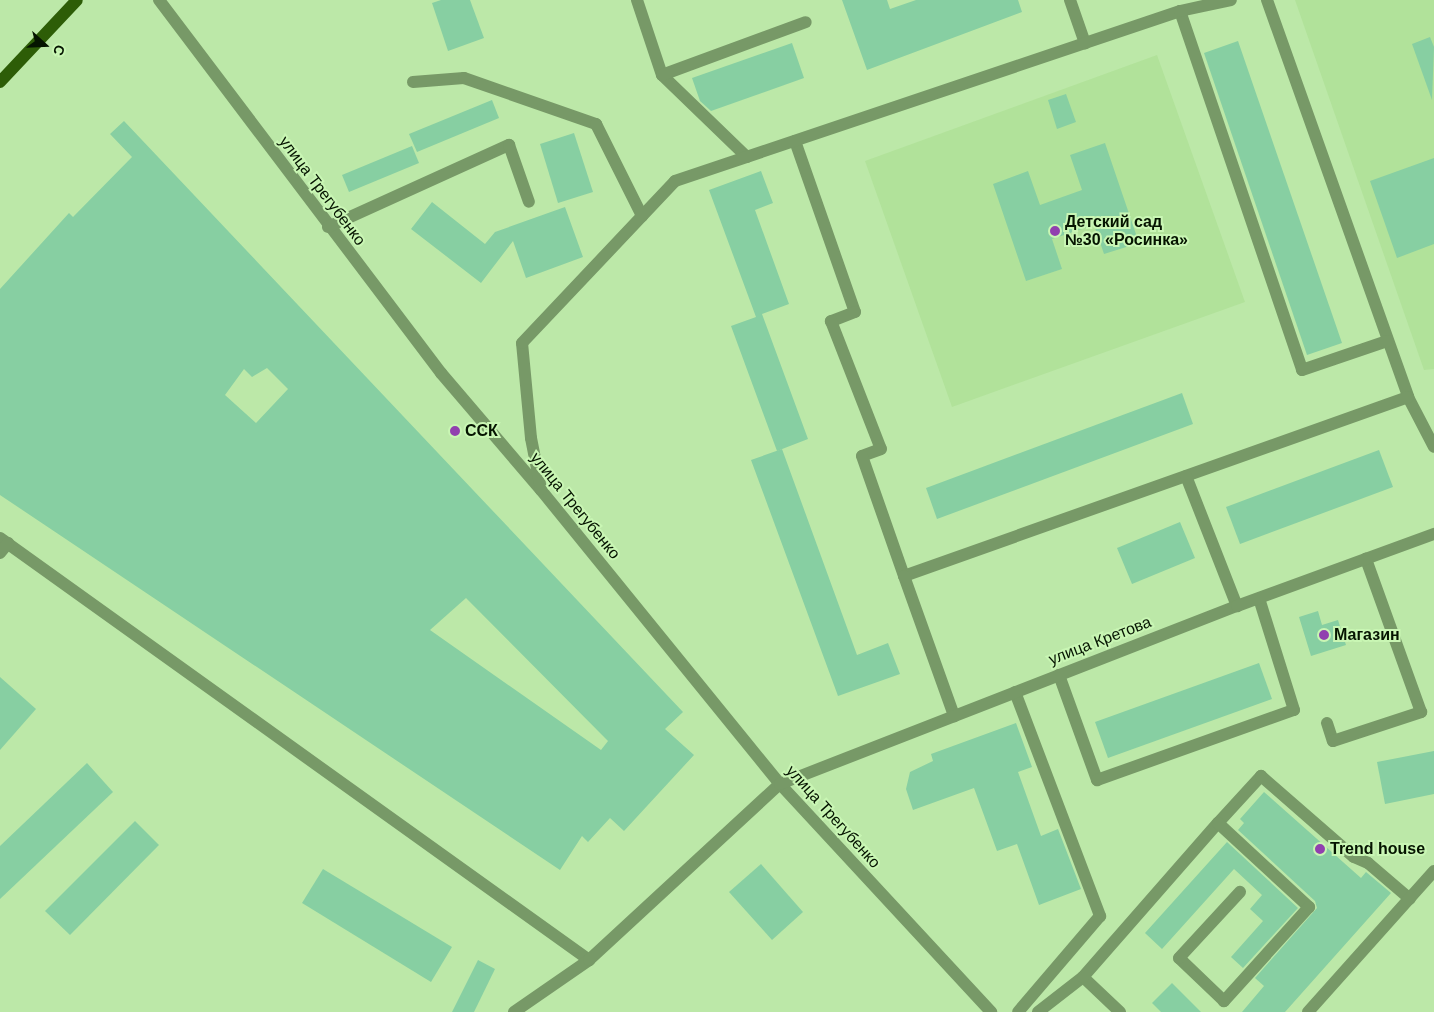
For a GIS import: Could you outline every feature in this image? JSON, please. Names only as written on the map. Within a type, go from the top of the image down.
[{"type":"main road","points":[[0,82],[77,0]]},
{"type":"street","name":"улица Трегубенко","points":[[159,0],[328,227],[441,373],[541,490],[780,784],[991,1012]]},
{"type":"street","points":[[637,0],[662,75],[746,157]]},
{"type":"street","points":[[1070,0],[1085,43]]},
{"type":"street","points":[[541,490],[530,438],[522,343],[675,181],[1180,11],[1231,0]]},
{"type":"street","points":[[1266,0],[1408,397],[1434,447]]},
{"type":"street","points":[[1180,11],[1302,370],[1387,341]]},
{"type":"street","points":[[662,75],[806,22]]},
{"type":"street","points":[[413,82],[464,78],[596,124],[642,216]]},
{"type":"street","points":[[795,141],[855,312],[831,321],[881,449],[862,456],[954,716]]},
{"type":"street","points":[[328,227],[509,145],[529,202]]},
{"type":"street","points":[[904,576],[1408,397]]},
{"type":"street","points":[[1186,476],[1237,606]]},
{"type":"street","name":"улица Кретова","points":[[780,784],[1237,606],[1434,534]]},
{"type":"street","points":[[3,545],[589,960]]},
{"type":"street","points":[[1327,724],[1333,741],[1421,712],[1366,559]]},
{"type":"street","points":[[1059,675],[1096,780],[1294,710],[1259,598]]},
{"type":"street","points":[[1015,692],[1100,916],[1018,1012]]},
{"type":"street","points":[[1038,1012],[1083,977],[1260,776],[1354,857],[1368,863],[1410,899]]},
{"type":"street","points":[[514,1012],[589,960],[780,784]]},
{"type":"street","points":[[1218,823],[1310,907],[1224,1001],[1179,958],[1240,892]]},
{"type":"street","points":[[1308,1012],[1434,871]]},
{"type":"street","points":[[1083,977],[1120,1012]]},
{"type":"shaded area","points":[[1295,0],[1434,0],[1434,369],[1424,370]]},
{"type":"shaded area","name":"Детский сад №30 «Росинка»","points":[[1157,55],[1245,302],[952,407],[865,161]]},
{"type":"building","points":[[441,0],[470,0],[484,38],[448,51],[432,3]]},
{"type":"building","points":[[842,0],[887,0],[890,9],[916,0],[1018,0],[1022,12],[867,70]]},
{"type":"building","points":[[1430,37],[1434,47],[1432,100],[1412,44]]},
{"type":"building","points":[[1238,41],[1342,343],[1307,355],[1204,53]]},
{"type":"building","points":[[792,43],[804,78],[711,111],[700,101],[692,78]]},
{"type":"building","points":[[1066,94],[1076,122],[1057,129],[1048,100]]},
{"type":"building","points":[[492,100],[499,118],[417,152],[409,134]]},
{"type":"building","points":[[124,121],[683,712],[665,729],[694,755],[624,831],[610,818],[588,842],[582,836],[560,870],[0,495],[0,289],[69,213],[73,217],[132,157],[110,134]],"holes":[[[267,368],[288,389],[256,423],[225,395],[244,369],[252,377]],[[466,598],[608,741],[601,750],[430,630]]]},
{"type":"building","points":[[574,133],[593,192],[558,203],[540,144]]},
{"type":"building","points":[[1105,143],[1139,243],[1104,254],[1094,225],[1052,239],[1062,269],[1026,281],[993,184],[1028,171],[1040,205],[1082,190],[1070,155]]},
{"type":"building","points":[[412,146],[419,163],[349,192],[342,175]]},
{"type":"building","points":[[1434,158],[1434,244],[1397,258],[1370,181]]},
{"type":"building","points":[[761,171],[773,203],[755,210],[789,304],[762,314],[808,439],[777,451],[731,326],[756,317],[709,190]]},
{"type":"building","points":[[432,202],[485,244],[495,232],[565,207],[583,257],[526,278],[513,241],[481,283],[411,229]]},
{"type":"building","points":[[1182,393],[1193,424],[937,519],[926,488]]},
{"type":"building","points":[[782,449],[857,655],[888,643],[900,674],[838,696],[751,460]]},
{"type":"building","points":[[1379,450],[1393,487],[1240,544],[1226,507]]},
{"type":"building","points":[[1180,522],[1195,558],[1132,584],[1117,548]]},
{"type":"building","name":"Магазин","points":[[1318,611],[1322,625],[1338,620],[1346,645],[1311,656],[1299,617]]},
{"type":"building","points":[[1259,663],[1272,699],[1108,758],[1095,722]]},
{"type":"building","points":[[0,677],[36,709],[0,750]]},
{"type":"building","points":[[1016,723],[1032,767],[1018,772],[1041,836],[1058,829],[1081,889],[1039,905],[1017,844],[997,851],[974,788],[913,810],[906,789],[910,772],[933,761],[931,754]]},
{"type":"building","points":[[1434,751],[1434,794],[1385,804],[1377,762]]},
{"type":"building","points":[[87,763],[113,792],[0,899],[0,846]]},
{"type":"building","points":[[1264,792],[1361,878],[1366,872],[1391,893],[1285,1012],[1242,1012],[1264,986],[1255,978],[1317,908],[1315,901],[1238,830],[1244,823],[1240,819]]},
{"type":"building","points":[[135,821],[159,845],[70,935],[45,911]]},
{"type":"building","points":[[1227,842],[1298,908],[1243,968],[1231,957],[1263,921],[1250,909],[1262,895],[1234,869],[1162,949],[1145,933]]},
{"type":"building","points":[[761,864],[803,912],[772,940],[729,892]]},
{"type":"building","points":[[323,869],[452,947],[431,982],[302,903]]},
{"type":"building","points":[[478,960],[495,969],[474,1012],[452,1012]]},
{"type":"building","points":[[1172,983],[1201,1012],[1161,1012],[1152,1003]]},
{"type":"place","name":"Детский сад №30 «Росинка»","points":[[1055,231]]},
{"type":"place","name":"ССК","points":[[455,431]]},
{"type":"place","name":"Магазин","points":[[1324,635]]},
{"type":"place","name":"Trend house","points":[[1320,849]]}]
